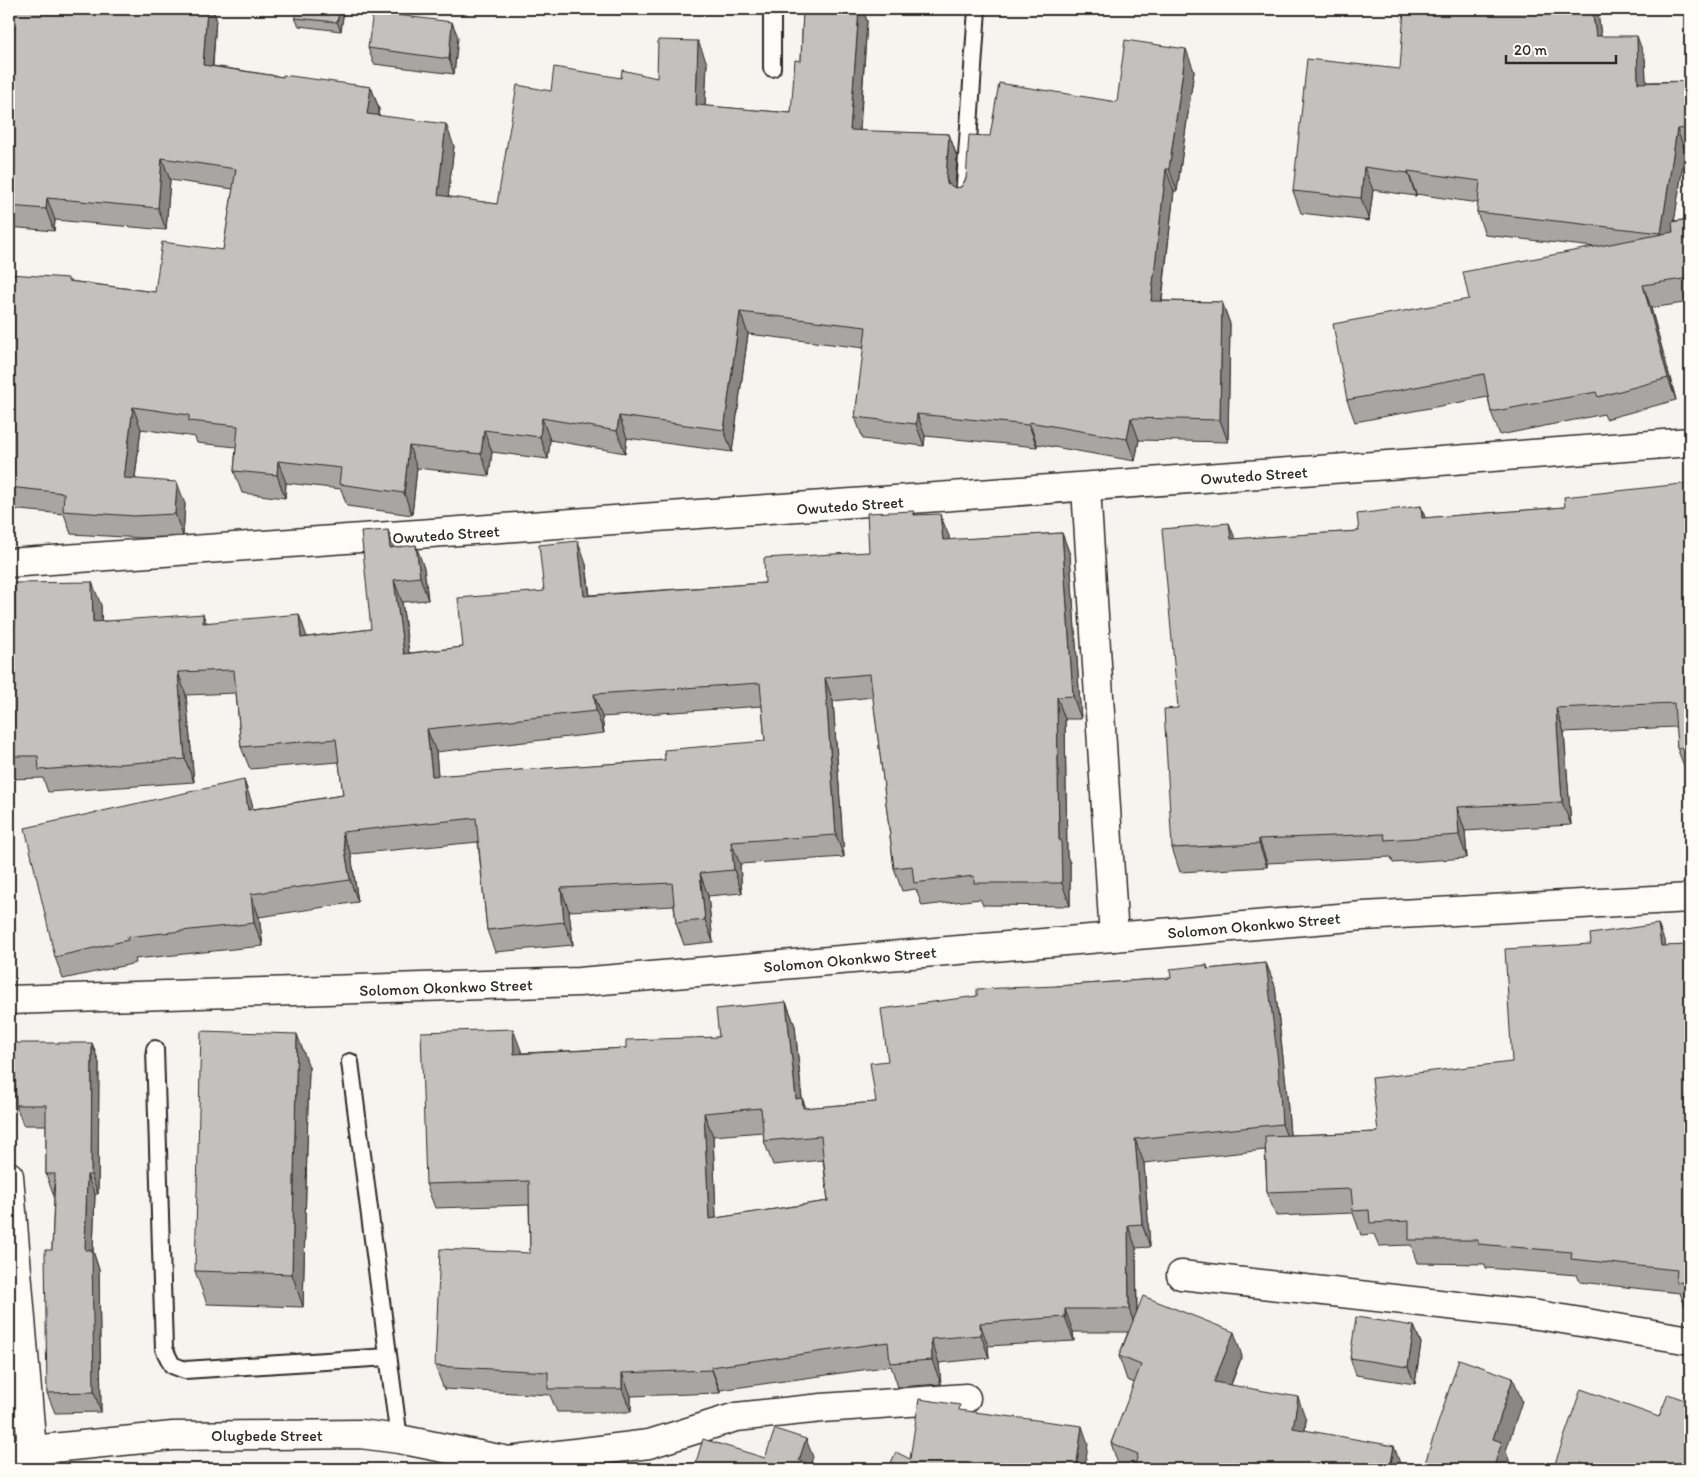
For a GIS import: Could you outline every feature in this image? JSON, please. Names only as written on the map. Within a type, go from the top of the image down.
[{"type":"street","name":"Owutedo Street","points":[[9,563],[458,534],[1690,442]]},
{"type":"street","points":[[1086,488],[1114,936]]},
{"type":"street","name":"Solomon Okonkwo Street","points":[[9,1000],[579,982],[1363,916],[1690,898]]},
{"type":"street","points":[[9,1176],[15,1313],[27,1458]]},
{"type":"street","points":[[1181,1275],[1538,1315],[1690,1340]]},
{"type":"street","name":"Olugbede Street","points":[[27,1458],[172,1436],[360,1434],[399,1439],[516,1465],[648,1444],[736,1417],[822,1408],[966,1398]]},
{"type":"lane","points":[[772,9],[772,68]]},
{"type":"lane","points":[[964,200],[977,9]]},
{"type":"lane","points":[[155,1049],[164,1349],[172,1364],[185,1370],[388,1357]]},
{"type":"lane","points":[[350,1062],[399,1439]]},
{"type":"building","points":[[11,9],[207,9],[203,65],[283,77],[283,75],[371,87],[367,114],[446,124],[438,195],[497,204],[517,85],[551,91],[554,67],[621,78],[622,70],[657,78],[658,40],[698,41],[696,105],[791,113],[795,60],[801,61],[803,9],[859,9],[850,130],[949,134],[946,178],[947,183],[955,188],[961,187],[966,179],[969,135],[990,136],[999,83],[1117,102],[1125,40],[1186,49],[1169,169],[1166,169],[1151,301],[1222,302],[1220,420],[1131,418],[1127,439],[1029,422],[1029,425],[917,414],[916,424],[855,417],[866,327],[740,312],[724,430],[619,416],[617,431],[542,418],[540,437],[484,430],[481,454],[409,446],[404,493],[339,484],[341,468],[278,461],[277,475],[234,471],[238,426],[189,421],[189,415],[133,407],[124,478],[177,482],[175,514],[134,516],[63,511],[64,493],[9,487],[9,274],[68,278],[68,281],[155,292],[162,242],[223,250],[236,169],[162,158],[158,208],[47,198],[46,209],[9,206],[9,99],[15,25],[9,25]]},
{"type":"building","points":[[297,9],[340,9],[337,22],[295,18]]},
{"type":"building","points":[[1404,9],[1592,9],[1596,36],[1637,36],[1638,83],[1690,81],[1690,128],[1677,129],[1661,233],[1477,212],[1480,181],[1408,171],[1408,173],[1364,167],[1361,198],[1293,191],[1307,59],[1400,69]]},
{"type":"building","points":[[373,12],[452,22],[449,59],[368,48]]},
{"type":"building","points":[[1690,219],[1690,278],[1643,285],[1668,378],[1598,397],[1596,392],[1491,412],[1484,374],[1347,400],[1333,324],[1469,299],[1463,272],[1673,232],[1672,222]]},
{"type":"building","points":[[1690,483],[1690,774],[1688,747],[1677,748],[1674,703],[1556,708],[1562,802],[1457,807],[1459,835],[1385,840],[1384,834],[1259,839],[1259,844],[1172,848],[1164,709],[1178,708],[1162,529],[1229,523],[1231,539],[1359,531],[1357,514],[1421,506],[1422,518],[1565,507],[1564,497]]},
{"type":"building","points":[[914,511],[914,515],[940,514],[943,540],[1062,533],[1073,696],[1057,697],[1059,840],[1061,840],[1062,883],[974,883],[974,876],[914,883],[912,866],[894,868],[870,674],[825,678],[836,835],[731,842],[734,870],[700,873],[705,920],[676,923],[672,883],[561,888],[564,922],[487,930],[476,818],[342,832],[350,880],[251,894],[254,923],[127,937],[128,940],[55,957],[25,828],[244,780],[248,810],[343,795],[336,739],[241,747],[234,670],[178,672],[185,759],[39,770],[38,756],[9,756],[9,627],[15,626],[15,583],[92,582],[93,622],[203,614],[203,623],[299,614],[301,638],[371,629],[361,532],[388,530],[390,548],[416,545],[420,577],[394,580],[404,654],[463,647],[458,598],[544,591],[539,545],[578,541],[584,596],[765,583],[764,558],[869,552],[867,513]],"holes":[[[760,683],[765,741],[664,750],[665,760],[432,776],[427,729],[596,711],[594,694]]]},
{"type":"building","points":[[1658,924],[1661,946],[1690,945],[1690,1283],[1676,1282],[1677,1270],[1571,1259],[1572,1252],[1478,1244],[1478,1240],[1409,1240],[1409,1221],[1370,1223],[1369,1210],[1353,1211],[1351,1189],[1267,1192],[1265,1136],[1378,1132],[1372,1078],[1512,1062],[1505,949],[1591,944],[1590,934]]},
{"type":"building","points":[[1266,963],[1278,1062],[1282,1124],[1135,1139],[1142,1224],[1128,1225],[1129,1309],[1065,1309],[1065,1317],[980,1323],[981,1335],[931,1339],[932,1360],[890,1363],[888,1342],[711,1367],[712,1370],[622,1373],[622,1389],[548,1389],[548,1372],[435,1366],[440,1249],[530,1253],[529,1181],[426,1184],[421,1032],[513,1029],[514,1054],[626,1048],[626,1040],[719,1037],[716,1009],[786,1002],[796,1099],[802,1098],[803,1108],[876,1102],[870,1063],[888,1061],[881,1009],[977,996],[977,989],[1057,986],[1171,978],[1170,969],[1207,965],[1207,969]],"holes":[[[761,1108],[764,1141],[821,1136],[828,1201],[709,1219],[704,1113]]]},
{"type":"building","points":[[201,1031],[297,1034],[292,1274],[195,1271]]},
{"type":"building","points":[[14,1043],[92,1043],[91,1175],[87,1175],[85,1250],[92,1250],[94,1392],[47,1393],[45,1250],[52,1250],[55,1174],[46,1174],[46,1105],[16,1105]]},
{"type":"building","points":[[1143,1296],[1234,1332],[1214,1382],[1298,1397],[1293,1428],[1394,1446],[1390,1469],[1134,1469],[1138,1454],[1111,1443],[1141,1365],[1119,1356]]},
{"type":"building","points":[[1356,1317],[1414,1326],[1408,1367],[1350,1358]]},
{"type":"building","points":[[1459,1359],[1513,1378],[1493,1439],[1502,1442],[1493,1469],[1423,1469]]},
{"type":"building","points":[[1581,1389],[1659,1417],[1668,1394],[1690,1402],[1690,1469],[1553,1469]]},
{"type":"building","points":[[919,1399],[960,1405],[959,1410],[1082,1426],[1076,1469],[888,1469],[896,1452],[910,1459]]},
{"type":"building","points":[[775,1429],[806,1439],[799,1460],[820,1469],[694,1469],[703,1439],[765,1458]]},
{"type":"building","points":[[86,1467],[127,1469],[86,1469]]}]
